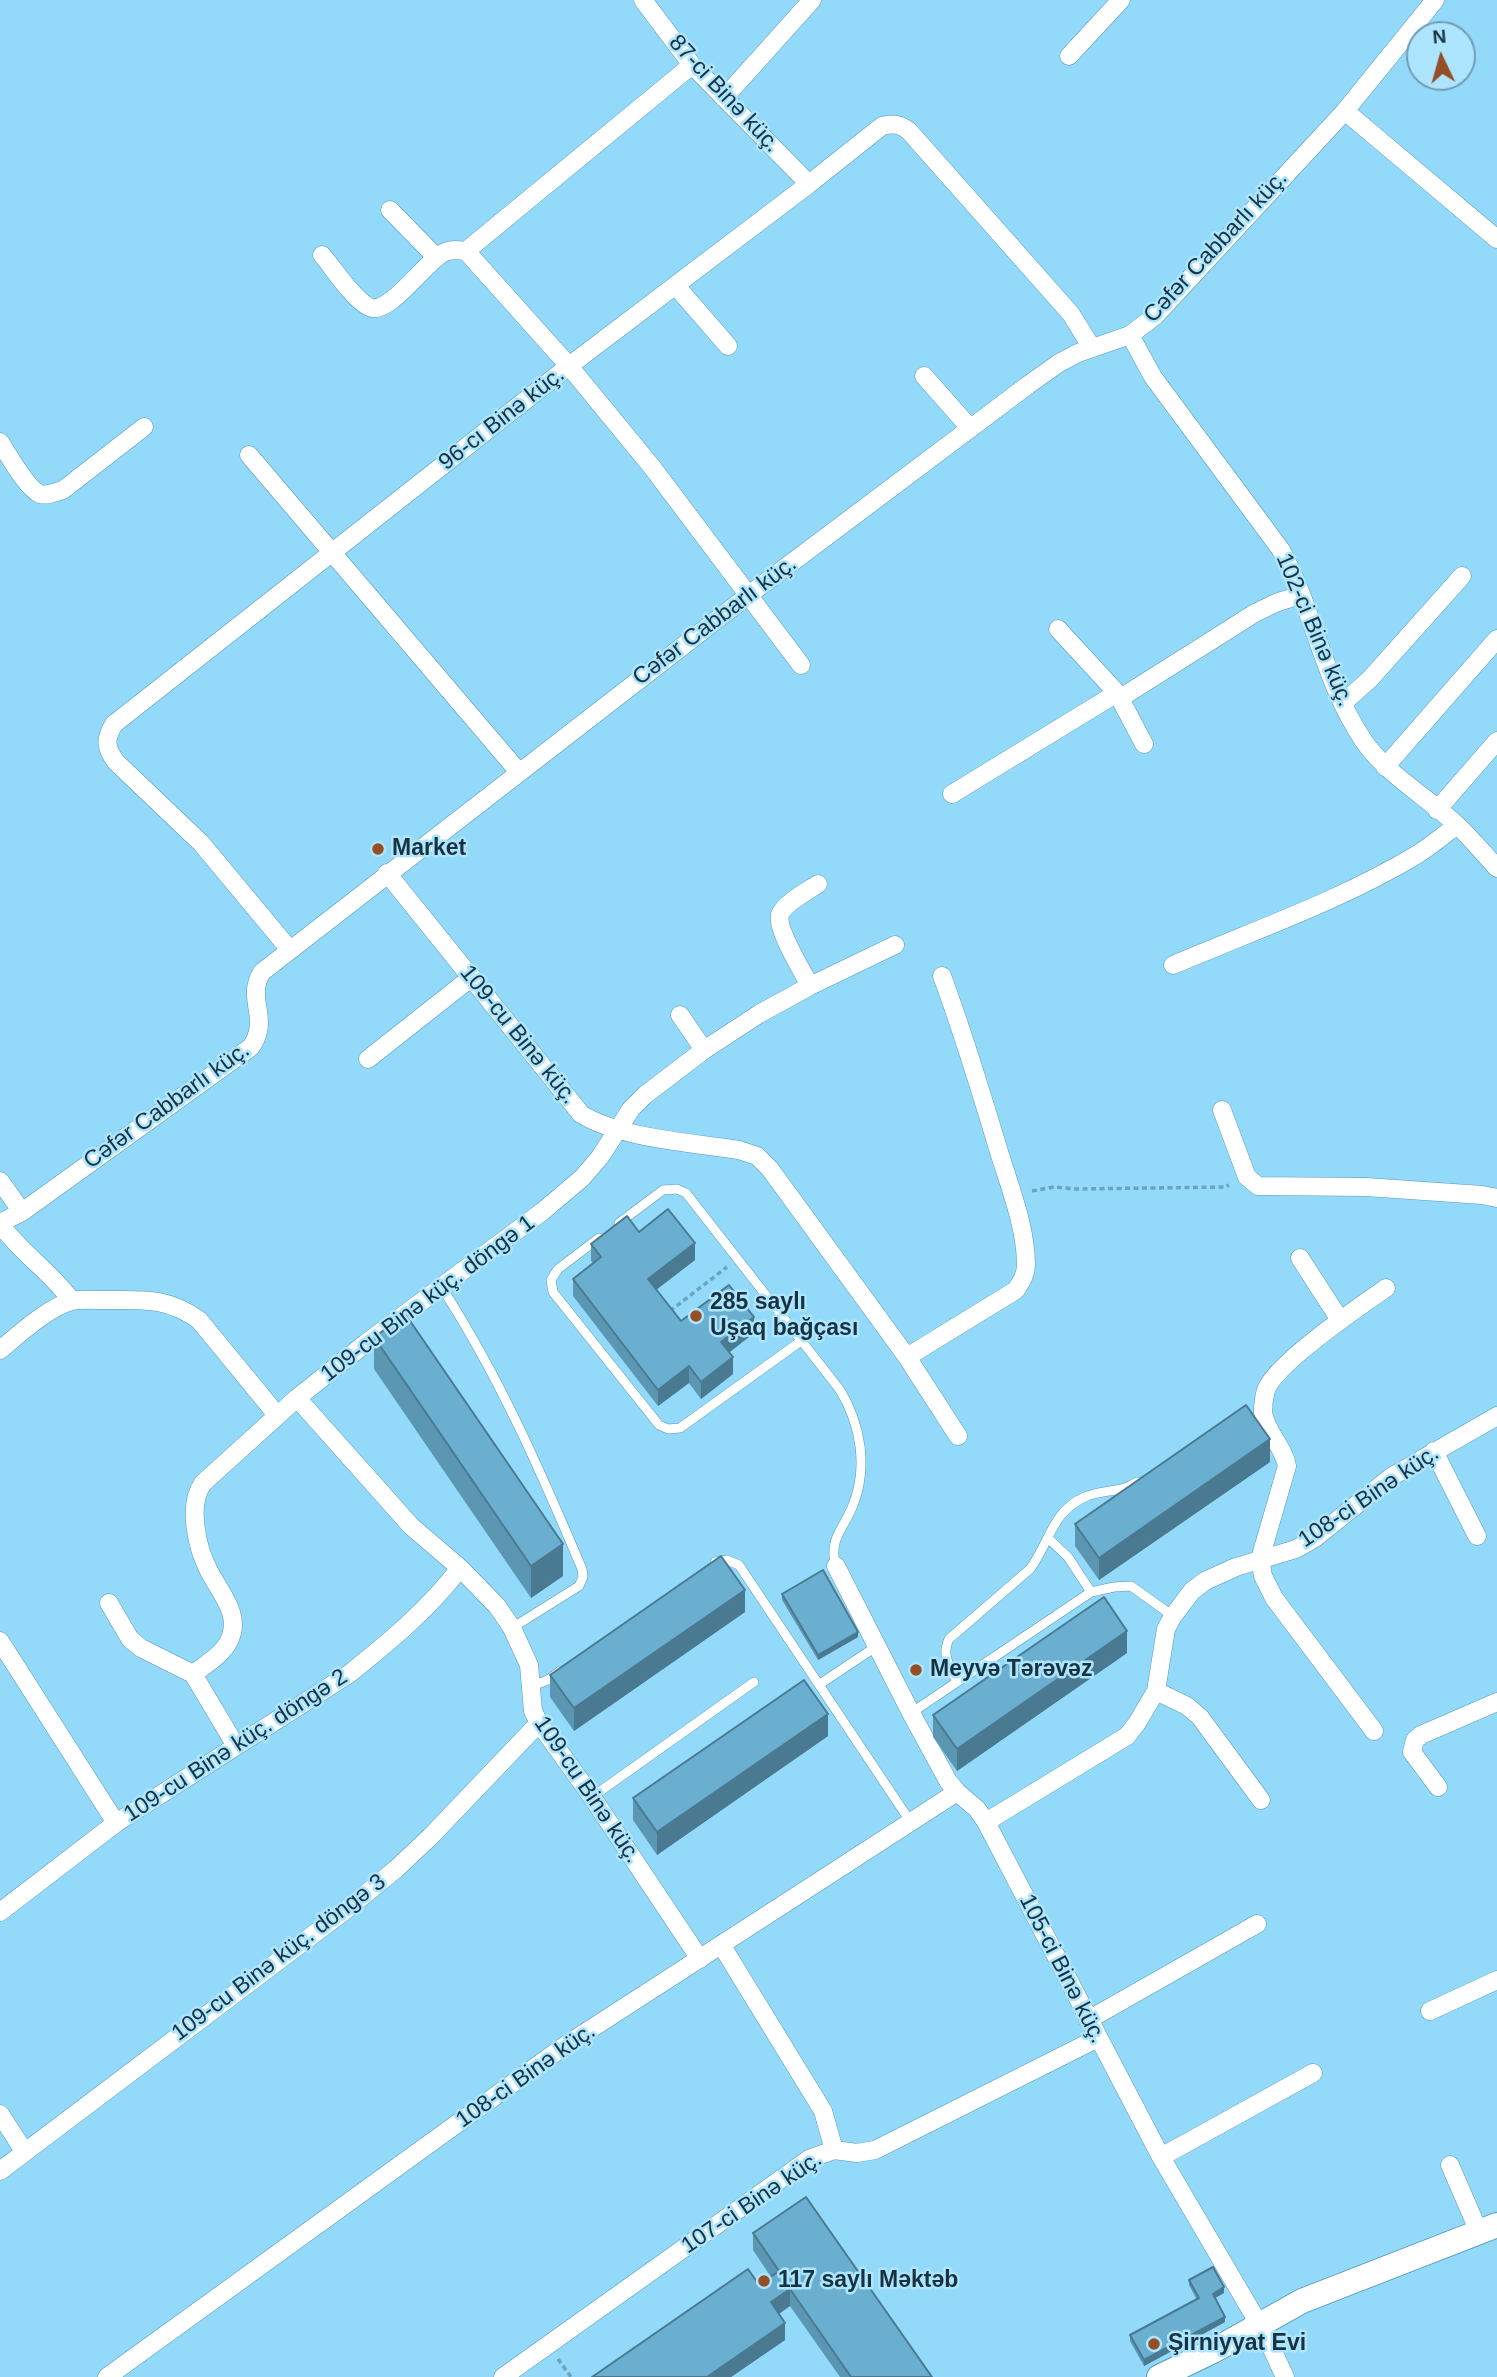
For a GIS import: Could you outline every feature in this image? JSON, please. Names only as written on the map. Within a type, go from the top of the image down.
[{"type":"street","name":"87-ci Binə küç.","points":[[643,0],[692,65],[809,184]]},
{"type":"street","points":[[724,98],[812,0]]},
{"type":"street","points":[[1069,57],[1121,0]]},
{"type":"street","name":"Cəfər Cabbarlı küç.","points":[[0,1224],[22,1212],[251,1047],[259,1036],[260,1025],[255,988],[257,980],[262,972],[289,950],[519,771],[970,428],[1059,363],[1130,335],[1156,315],[1345,111],[1434,0]]},
{"type":"street","points":[[466,251],[692,65]]},
{"type":"street","points":[[1345,111],[1497,239]]},
{"type":"street","name":"96-cı Binə küç.","points":[[289,950],[201,843],[116,762],[107,750],[107,736],[114,724],[569,366],[882,126],[901,125],[1071,314],[1092,348]]},
{"type":"street","points":[[390,210],[436,257]]},
{"type":"street","points":[[322,255],[363,303],[372,309],[378,309],[394,299],[436,257],[456,249],[466,251],[569,366],[652,467],[801,665]]},
{"type":"street","points":[[676,286],[727,346]]},
{"type":"street","name":"102-ci Binə küç.","points":[[1130,335],[1153,377],[1281,550],[1293,571],[1332,681],[1361,737],[1385,767],[1457,825],[1497,868]]},
{"type":"street","points":[[924,376],[970,428]]},
{"type":"street","points":[[0,442],[31,487],[40,494],[51,494],[63,491],[144,428]]},
{"type":"street","points":[[249,454],[519,771]]},
{"type":"street","points":[[1343,703],[1370,679],[1462,576]]},
{"type":"street","points":[[1117,694],[1122,697],[1255,613],[1301,595]]},
{"type":"street","points":[[1058,629],[1117,694],[1144,744]]},
{"type":"street","points":[[1385,767],[1497,639]]},
{"type":"street","points":[[952,794],[1117,694]]},
{"type":"street","points":[[1437,810],[1497,741]]},
{"type":"street","points":[[1173,965],[1385,873],[1420,853],[1457,825]]},
{"type":"street","name":"109-cu Binə küç.","points":[[387,873],[581,1114],[597,1124],[617,1130],[739,1150],[757,1157],[771,1170],[907,1357],[958,1436]]},
{"type":"street","points":[[810,986],[780,926],[780,914],[786,906],[818,884]]},
{"type":"street","name":"109-cu Binə küç. döngə 1","points":[[193,1674],[220,1653],[229,1642],[233,1616],[208,1570],[201,1549],[194,1511],[196,1492],[203,1483],[297,1398],[366,1343],[543,1212],[582,1178],[600,1157],[631,1109],[645,1095],[704,1050],[760,1014],[810,986],[895,945]]},
{"type":"street","points":[[907,1357],[1016,1290],[1024,1277],[1026,1266],[1012,1194],[969,1051],[942,976]]},
{"type":"street","points":[[368,1059],[472,977]]},
{"type":"street","points":[[680,1015],[704,1050]]},
{"type":"street","points":[[1222,1110],[1247,1177],[1258,1186],[1366,1187],[1497,1198]]},
{"type":"street","points":[[0,1181],[22,1212]]},
{"type":"street","points":[[0,1224],[10,1238],[53,1277],[72,1301]]},
{"type":"street","points":[[1300,1258],[1340,1320]]},
{"type":"street","points":[[1374,1731],[1274,1598],[1263,1576],[1260,1559],[1287,1466],[1286,1457],[1257,1405],[1277,1374],[1340,1320],[1386,1288]]},
{"type":"street","points":[[0,1350],[45,1315],[72,1301],[163,1302],[183,1309],[198,1320],[277,1415]]},
{"type":"street","name":"109-cu Binə küç.","points":[[297,1398],[411,1526],[460,1568],[497,1606],[512,1628],[529,1665],[533,1711],[539,1724],[592,1797],[700,1959]]},
{"type":"street","name":"108-ci Binə küç.","points":[[986,1822],[1127,1735],[1156,1691],[1166,1629],[1173,1615],[1192,1591],[1205,1581],[1260,1559],[1296,1549],[1315,1538],[1391,1477],[1497,1416]]},
{"type":"street","points":[[1434,1451],[1477,1536]]},
{"type":"street","name":"105-ci Binə küç.","points":[[836,1566],[948,1781],[986,1822],[1161,2157],[1259,2323],[1285,2377]]},
{"type":"street","name":"109-cu Binə küç. döngə 2","points":[[0,1912],[116,1823],[349,1674],[439,1596],[460,1568]]},
{"type":"street","points":[[109,1603],[130,1639],[141,1648],[193,1674],[236,1746]]},
{"type":"street","points":[[0,1641],[116,1823]]},
{"type":"street","points":[[1156,1691],[1187,1706],[1200,1717],[1261,1800]]},
{"type":"street","points":[[1438,1787],[1412,1752],[1415,1740],[1497,1702]]},
{"type":"street","name":"109-cu Binə küç. döngə 3","points":[[0,2171],[336,1918],[396,1869],[539,1724]]},
{"type":"street","name":"108-ci Binə küç.","points":[[107,2377],[563,2048],[957,1793]]},
{"type":"street","points":[[1088,2020],[1257,1924]]},
{"type":"street","points":[[722,1946],[823,2111],[834,2150]]},
{"type":"street","points":[[1430,2011],[1497,1980]]},
{"type":"street","name":"107-ci Binə küç.","points":[[503,2377],[809,2159],[834,2150],[857,2153],[875,2150],[1098,2038]]},
{"type":"street","points":[[1161,2157],[1313,2073]]},
{"type":"street","points":[[0,2114],[24,2151]]},
{"type":"street","points":[[1159,2377],[1213,2351],[1302,2301],[1488,2228],[1450,2165]]},
{"type":"lane","points":[[801,1341],[680,1428],[668,1429],[659,1425],[553,1292],[551,1280],[558,1269],[663,1190],[677,1189],[686,1194],[840,1390],[852,1410],[858,1426],[860,1477],[853,1506],[834,1542],[832,1552],[836,1566]]},
{"type":"lane","points":[[442,1288],[486,1360],[545,1480],[582,1569],[583,1577],[579,1586],[512,1628]]},
{"type":"lane","points":[[957,1682],[946,1659],[944,1648],[949,1639],[1030,1569],[1063,1510],[1087,1496],[1114,1492],[1130,1487],[1140,1480]]},
{"type":"lane","points":[[1048,1538],[1068,1557],[1091,1592]]},
{"type":"lane","points":[[704,1570],[715,1562],[727,1559],[739,1565],[910,1821]]},
{"type":"lane","points":[[911,1713],[1091,1592],[1130,1586],[1173,1615]]},
{"type":"lane","points":[[820,1684],[877,1646]]},
{"type":"lane","points":[[532,1686],[548,1680],[570,1664]]},
{"type":"lane","points":[[592,1797],[754,1682]]},
{"type":"path","points":[[1012,1194],[1054,1187],[1225,1187],[1247,1177]]},
{"type":"path","points":[[670,1311],[737,1260]]},
{"type":"building","points":[[668,1209],[695,1243],[648,1279],[681,1321],[729,1285],[754,1317],[721,1342],[733,1357],[701,1382],[689,1366],[658,1390],[573,1279],[601,1257],[591,1244],[627,1216],[639,1232]]},
{"type":"building","points":[[406,1315],[563,1544],[531,1566],[374,1337]]},
{"type":"building","points":[[1246,1405],[1270,1439],[1099,1558],[1075,1524]]},
{"type":"building","points":[[721,1556],[745,1590],[574,1708],[550,1675]]},
{"type":"building","points":[[823,1570],[858,1632],[818,1655],[782,1594]]},
{"type":"building","points":[[1104,1597],[1127,1631],[957,1749],[933,1715]]},
{"type":"building","points":[[804,1680],[828,1714],[657,1832],[633,1798]]},
{"type":"building","points":[[806,2197],[932,2377],[851,2377],[790,2289],[771,2302],[785,2323],[707,2377],[592,2377],[748,2269],[759,2285],[779,2271],[753,2233]]},
{"type":"building","points":[[1213,2267],[1224,2287],[1213,2294],[1225,2317],[1144,2360],[1130,2335],[1199,2298],[1189,2280]]},
{"type":"place","name":"Market","points":[[378,849]]},
{"type":"place","name":"285 saylı Uşaq bağçası","points":[[696,1316]]},
{"type":"place","name":"Meyvə Tərəvəz","points":[[916,1670]]},
{"type":"place","name":"117 saylı Məktəb","points":[[764,2281]]},
{"type":"place","name":"Şirniyyat Evi","points":[[1154,2344]]}]
